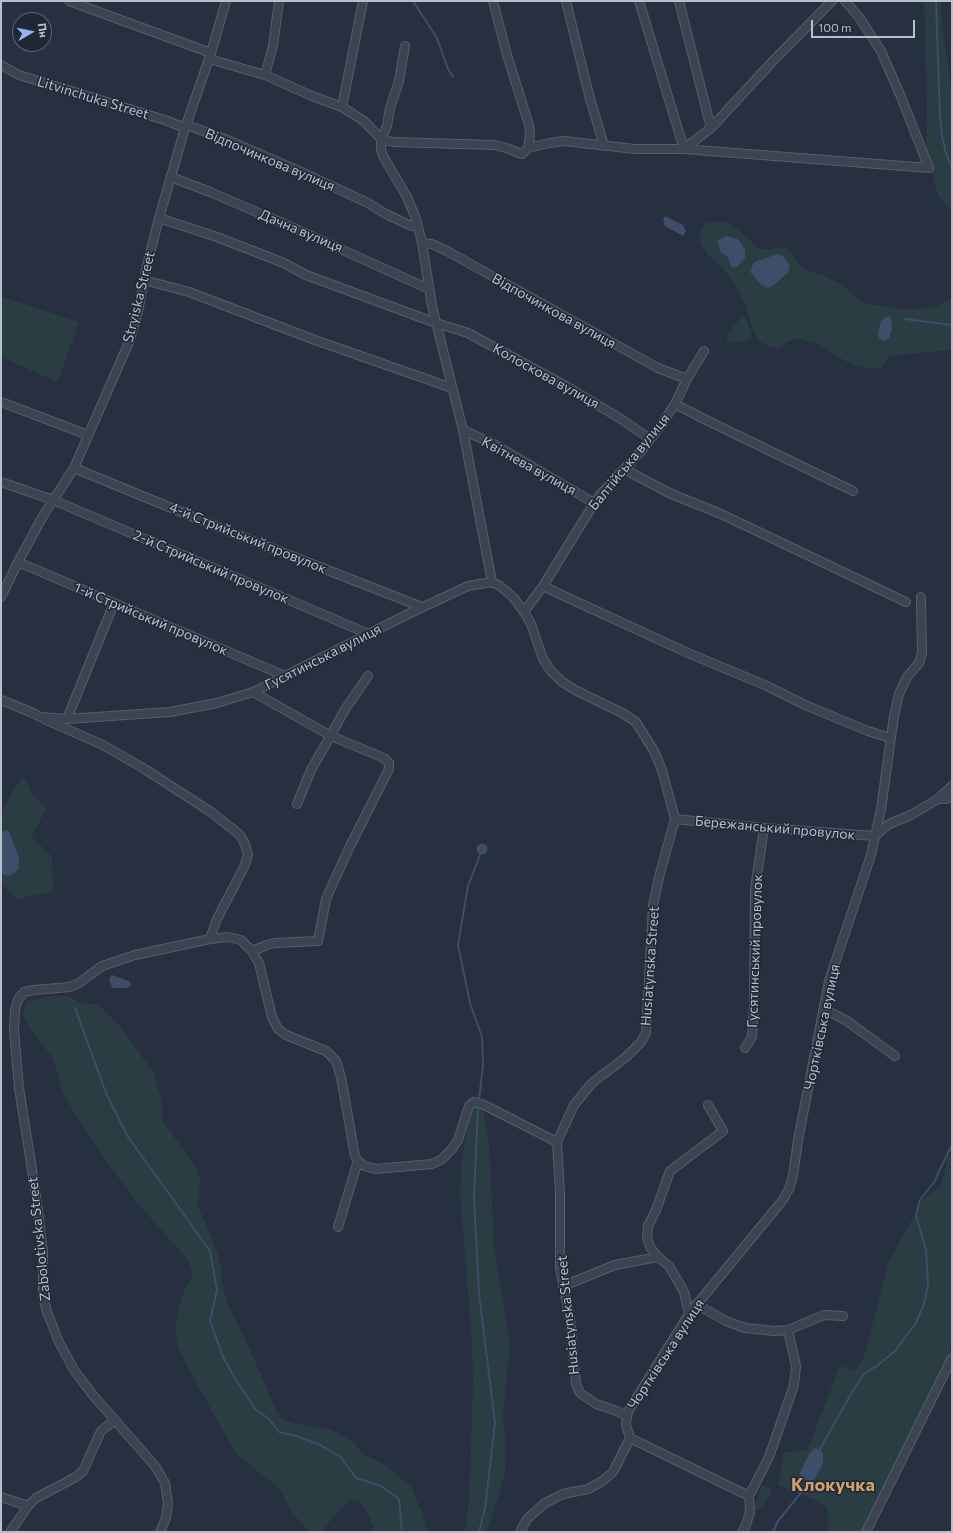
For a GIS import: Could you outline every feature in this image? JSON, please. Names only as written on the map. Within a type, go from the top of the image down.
[{"type":"street","points":[[70,1],[210,56],[265,75],[312,96],[342,107],[364,121],[381,139],[408,143],[494,145],[522,154],[528,148],[564,141],[635,149],[684,149],[929,168],[881,51],[859,17],[845,1]]},
{"type":"street","name":"Stryiska Street","points":[[1,597],[43,516],[74,468],[129,342],[138,312],[159,218],[186,126],[210,56],[226,1]]},
{"type":"street","points":[[265,75],[280,1]]},
{"type":"street","points":[[342,107],[363,1]]},
{"type":"street","points":[[493,1],[507,55],[529,126],[530,135],[528,148]]},
{"type":"street","points":[[566,1],[589,95],[604,146]]},
{"type":"street","points":[[639,1],[684,149]]},
{"type":"street","points":[[679,1],[711,128]]},
{"type":"street","points":[[684,149],[711,128],[772,62],[832,1]]},
{"type":"street","points":[[406,46],[397,92],[390,108],[387,126],[381,139],[381,149],[383,156],[407,196],[418,227],[436,323],[463,430],[492,582],[500,586],[513,597],[524,612],[543,659],[550,671],[561,681],[575,690],[606,704],[636,722],[654,751],[662,770],[675,819]]},
{"type":"street","name":"Litvinchuka Street","points":[[1,65],[19,75],[186,126]]},
{"type":"street","name":"Відпочинкова вулиця","points":[[186,126],[230,141],[297,170],[368,202],[384,213],[409,225],[418,227]]},
{"type":"street","name":"Дачна вулиця","points":[[171,178],[210,192],[294,228],[429,289]]},
{"type":"street","name":"Колоскова вулиця","points":[[159,218],[217,237],[284,263],[306,275],[436,323],[468,333],[514,357],[620,419],[650,440]]},
{"type":"street","name":"Відпочинкова вулиця","points":[[422,243],[432,244],[447,251],[658,368],[687,379]]},
{"type":"street","points":[[144,280],[189,292],[316,340],[452,388]]},
{"type":"street","name":"Балтійська вулиця","points":[[524,612],[543,586],[594,503],[610,482],[650,440],[676,404],[687,379],[704,351]]},
{"type":"street","points":[[1,402],[88,435]]},
{"type":"street","points":[[676,404],[853,491]]},
{"type":"street","name":"Квітнева вулиця","points":[[463,430],[494,444],[594,503]]},
{"type":"street","name":"4-й Стрийський провулок","points":[[74,468],[230,532],[422,607]]},
{"type":"street","points":[[624,469],[669,493],[721,514],[906,602]]},
{"type":"street","name":"2-й Стрийський провулок","points":[[1,482],[53,500],[369,634]]},
{"type":"street","name":"1-й Стрийський провулок","points":[[18,562],[285,676]]},
{"type":"street","name":"Гусятинська вулиця","points":[[253,692],[422,607],[468,586],[492,582]]},
{"type":"street","points":[[543,586],[688,653],[767,686],[805,705],[868,731],[890,738]]},
{"type":"street","name":"Чортківська вулиця","points":[[627,1416],[629,1410],[696,1304],[782,1202],[789,1189],[793,1176],[798,1140],[829,981],[871,855],[881,809],[890,738],[899,694],[907,677],[919,663],[922,652],[920,597]]},
{"type":"street","points":[[67,719],[114,603]]},
{"type":"street","points":[[297,804],[311,770],[346,708],[368,676]]},
{"type":"street","points":[[40,717],[67,719],[170,712],[217,702],[253,692]]},
{"type":"street","name":"Гусятинська вулиця","points":[[252,951],[275,943],[318,941],[326,899],[349,848],[389,769],[389,763],[384,758],[331,736],[253,692]]},
{"type":"street","points":[[1,700],[103,745],[143,768],[211,812],[240,836],[246,844],[248,855],[245,865],[216,920],[210,939],[228,938],[241,940],[252,951],[259,964],[272,1016],[278,1028],[286,1035],[326,1051],[336,1062],[341,1077],[355,1156],[364,1166],[376,1169],[432,1164],[441,1160],[452,1150],[458,1140],[469,1106],[478,1103],[557,1142]]},
{"type":"street","points":[[875,836],[889,824],[911,815],[938,799],[952,786]]},
{"type":"street","points":[[938,799],[952,797]]},
{"type":"street","name":"Бережанський провулок","points":[[675,819],[764,828],[875,836]]},
{"type":"street","name":"Husiatynska Street","points":[[627,1416],[596,1404],[580,1393],[576,1384],[570,1319],[560,1268],[560,1194],[557,1142],[574,1105],[592,1083],[626,1057],[641,1042],[646,1033],[653,906],[659,877],[675,819]]},
{"type":"street","name":"Гусятинський провулок","points":[[745,1048],[752,1037],[754,1006],[755,889],[764,828]]},
{"type":"street","name":"Zabolotivska Street","points":[[160,1532],[166,1518],[168,1503],[165,1484],[155,1466],[92,1394],[74,1370],[59,1342],[47,1312],[43,1296],[43,1252],[36,1196],[19,1088],[14,1030],[15,1010],[18,1000],[24,992],[70,987],[79,983],[102,966],[135,955],[210,939]]},
{"type":"street","points":[[824,1009],[847,1021],[884,1047],[894,1056]]},
{"type":"street","points":[[689,1314],[684,1292],[679,1283],[669,1266],[658,1257],[650,1247],[647,1237],[648,1226],[656,1210],[670,1171],[724,1131],[708,1105]]},
{"type":"street","points":[[338,1227],[358,1161]]},
{"type":"street","points":[[563,1286],[615,1265],[658,1257]]},
{"type":"street","points":[[696,1304],[726,1321],[745,1328],[774,1331],[788,1330],[824,1315],[843,1316]]},
{"type":"street","points":[[742,1532],[750,1512],[749,1496],[769,1457],[794,1386],[796,1366],[788,1330]]},
{"type":"street","points":[[866,1532],[952,1358]]},
{"type":"street","points":[[520,1532],[527,1519],[545,1503],[563,1494],[588,1489],[601,1482],[614,1472],[630,1438],[626,1425],[627,1416]]},
{"type":"street","points":[[10,1532],[28,1506],[36,1498],[76,1477],[83,1471],[101,1431],[115,1420]]},
{"type":"street","points":[[630,1438],[749,1496]]},
{"type":"street","points":[[1,1497],[28,1506]]},
{"type":"green space","points":[[924,1],[940,1],[952,93],[952,209],[939,197],[929,163],[926,144],[927,107]]},
{"type":"green space","points":[[706,222],[728,222],[746,236],[757,248],[769,250],[782,247],[790,250],[798,264],[806,270],[823,275],[842,285],[863,303],[908,310],[936,307],[952,295],[952,350],[888,356],[883,367],[874,369],[858,366],[845,361],[820,345],[798,338],[787,342],[780,348],[769,346],[760,342],[754,333],[744,301],[732,280],[722,267],[708,255],[701,244],[700,231]],"holes":[[[891,318],[892,330],[878,329],[883,319]]]},
{"type":"green space","points":[[1,296],[79,322],[58,382],[1,357]]},
{"type":"green space","points":[[741,317],[745,318],[748,323],[752,336],[749,340],[730,343],[727,340],[727,335]]},
{"type":"green space","points":[[24,776],[33,795],[47,808],[31,836],[52,857],[53,891],[17,899],[1,884],[1,874],[8,876],[14,874],[19,868],[6,830],[1,832],[1,814],[12,792]]},
{"type":"green space","points":[[50,996],[69,996],[80,1003],[97,1004],[120,1026],[153,1072],[162,1101],[162,1120],[197,1169],[200,1181],[198,1206],[217,1251],[227,1303],[244,1336],[276,1410],[282,1419],[293,1423],[332,1430],[355,1443],[361,1453],[386,1465],[411,1487],[422,1513],[427,1532],[375,1532],[369,1516],[360,1501],[349,1500],[321,1531],[309,1532],[291,1511],[280,1489],[236,1454],[186,1364],[177,1344],[176,1325],[179,1306],[186,1287],[193,1275],[188,1260],[133,1198],[91,1139],[63,1094],[54,1060],[29,1027],[22,1013],[27,1002]]},
{"type":"green space","points":[[474,1104],[483,1106],[489,1143],[494,1245],[510,1347],[503,1415],[506,1446],[505,1475],[487,1532],[465,1532],[470,1476],[473,1379],[472,1341],[460,1195],[461,1166],[466,1135]]},
{"type":"green space","points":[[952,1155],[952,1348],[909,1437],[868,1532],[829,1532],[827,1507],[811,1498],[778,1485],[784,1452],[807,1451],[840,1366],[855,1371],[864,1357],[888,1263],[924,1198],[939,1188],[943,1178],[947,1158]]},
{"type":"green space","points":[[762,1484],[772,1489],[772,1492],[759,1510],[754,1509]]},
{"type":"water","points":[[665,216],[683,225],[686,231],[683,236],[665,226],[663,221]]},
{"type":"water","points":[[727,236],[739,240],[745,250],[745,258],[737,267],[732,268],[727,256],[721,253],[717,241]]},
{"type":"water","points":[[778,254],[784,257],[790,265],[788,273],[768,288],[761,285],[750,272],[754,262]]},
{"type":"water","points":[[890,316],[891,318],[892,330],[889,338],[884,341],[879,338],[878,333],[881,321]]},
{"type":"water","points":[[6,830],[9,831],[19,858],[19,868],[14,874],[8,876],[1,874],[1,832]]},
{"type":"water","points":[[482,843],[486,845],[488,849],[486,853],[482,855],[478,853],[476,849],[478,845]]},
{"type":"water","points":[[112,975],[129,981],[131,985],[128,988],[112,988],[109,978]]},
{"type":"water","points":[[815,1448],[823,1453],[823,1463],[815,1479],[811,1481],[803,1479],[800,1474],[801,1470],[810,1453]]},
{"type":"waterway","points":[[413,1],[437,38],[448,69],[453,77]]},
{"type":"waterway","points":[[936,1],[940,116],[942,136],[946,153],[952,168]]},
{"type":"waterway","points":[[905,319],[952,325]]},
{"type":"waterway","points":[[479,1100],[483,1065],[482,1037],[470,1003],[458,945],[468,886],[480,855]]},
{"type":"waterway","points":[[75,1008],[106,1093],[128,1137],[210,1251],[217,1290],[210,1321],[223,1357],[236,1380],[255,1409],[269,1419],[279,1432],[297,1436],[322,1446],[341,1457],[356,1478],[381,1486],[399,1499],[402,1532]]},
{"type":"waterway","points":[[478,1105],[474,1198],[479,1294],[495,1423],[485,1508],[479,1532]]},
{"type":"waterway","points":[[819,1451],[852,1392],[865,1373],[878,1365],[895,1351],[916,1323],[924,1304],[928,1285],[926,1250],[916,1215],[920,1200],[935,1181],[952,1145]]},
{"type":"waterway","points":[[773,1532],[778,1521],[804,1489],[808,1477]]},
{"type":"district","name":"Клокучка","points":[[833,1485]]}]
